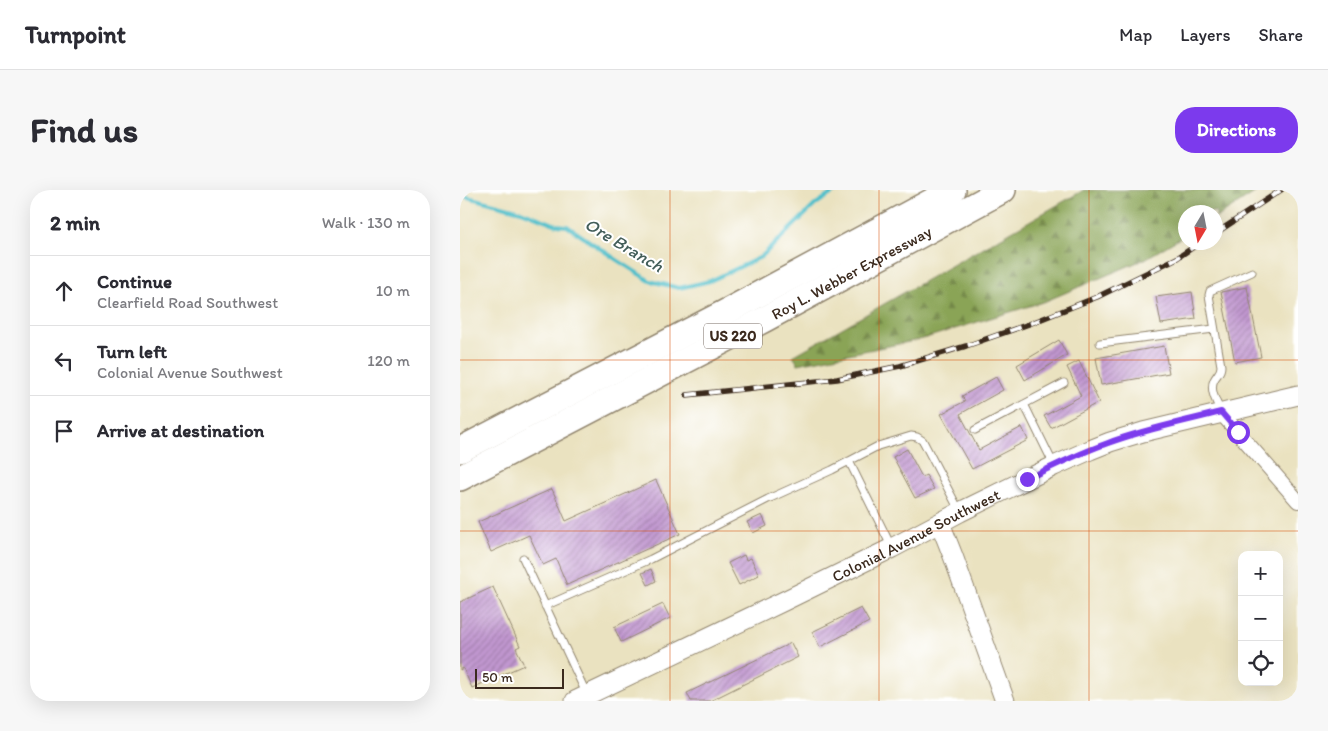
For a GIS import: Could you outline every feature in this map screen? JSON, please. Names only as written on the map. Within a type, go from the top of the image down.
[{"type":"highway","name":"Roy L. Webber Expressway","points":[[460,450],[726,312],[953,190]]},
{"type":"highway","name":"Roy L. Webber Expressway","points":[[460,478],[756,323],[1003,190]]},
{"type":"main road","name":"Colonial Avenue Southwest","points":[[581,698],[776,605],[1054,466],[1110,442],[1221,412],[1278,401],[1298,395]]},
{"type":"main road","points":[[940,523],[1005,701]]},
{"type":"street","points":[[1221,412],[1298,501]]},
{"type":"lane","points":[[1221,412],[1214,397],[1214,380],[1221,369],[1209,295],[1210,291],[1252,272]]},
{"type":"lane","points":[[1100,343],[1214,329]]},
{"type":"lane","points":[[975,430],[1064,383]]},
{"type":"lane","points":[[1024,404],[1054,466]]},
{"type":"lane","points":[[546,606],[651,559],[878,446],[911,436],[918,437],[923,441],[960,512]]},
{"type":"lane","points":[[849,461],[892,548]]},
{"type":"lane","points":[[523,558],[546,606],[581,698]]},
{"type":"green space","points":[[1259,190],[1223,213],[1223,205],[1178,205],[1178,239],[1145,259],[1046,301],[919,340],[798,364],[793,356],[1082,191]]},
{"type":"building","points":[[1247,287],[1261,357],[1235,362],[1221,292]]},
{"type":"building","points":[[1192,292],[1196,319],[1161,324],[1156,297]]},
{"type":"building","points":[[1059,340],[1067,355],[1025,380],[1017,365]]},
{"type":"building","points":[[1164,346],[1169,373],[1101,385],[1096,358]]},
{"type":"building","points":[[1079,361],[1099,402],[1051,428],[1044,416],[1081,396],[1067,367]]},
{"type":"building","points":[[996,377],[1003,390],[960,414],[979,450],[1022,427],[1028,440],[972,469],[941,414],[965,401],[962,396]]},
{"type":"building","points":[[907,449],[922,477],[926,475],[934,489],[915,498],[893,457]]},
{"type":"building","points":[[656,480],[680,534],[567,585],[556,559],[543,565],[529,535],[491,552],[478,522],[552,489],[566,521]]},
{"type":"building","points":[[762,515],[767,526],[753,533],[747,522]]},
{"type":"building","points":[[744,555],[746,560],[751,558],[759,575],[739,585],[728,563]]},
{"type":"building","points":[[651,569],[656,581],[648,585],[642,573]]},
{"type":"building","points":[[493,587],[520,646],[516,648],[524,665],[472,688],[463,668],[460,670],[460,602]]},
{"type":"building","points":[[663,604],[670,618],[621,642],[614,627]]},
{"type":"building","points":[[861,608],[869,622],[820,647],[812,632]]},
{"type":"building","points":[[791,643],[798,657],[710,701],[691,701],[687,693]]},
{"type":"waterway","name":"Ore Branch","points":[[460,195],[521,211],[557,225],[567,226],[650,281],[679,288],[710,281],[761,257],[816,204],[837,190]]},
{"type":"railway","points":[[1223,228],[1281,190]]},
{"type":"railway","points":[[687,395],[837,379],[900,366],[1029,324],[1097,297],[1177,258],[1189,250]]},
{"type":"route","points":[[1027,479],[1110,442],[1221,412],[1238,432]]}]
